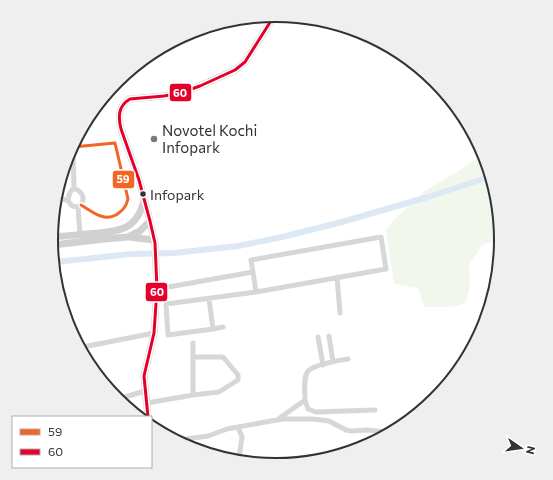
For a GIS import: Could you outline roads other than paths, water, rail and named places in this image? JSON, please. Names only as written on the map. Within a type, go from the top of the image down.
[{"type":"main road","points":[[148,416],[144,376],[154,333],[157,289],[156,261],[150,221],[139,180],[119,121],[121,107],[130,99],[164,96],[188,91],[235,70],[245,62],[270,22]]},
{"type":"main road","points":[[58,237],[123,229],[137,218],[144,200]]},
{"type":"main road","points":[[128,237],[140,231],[150,221]]},
{"type":"main road","points":[[58,244],[128,237],[154,242]]},
{"type":"street","points":[[63,199],[68,201],[72,206],[79,206],[98,216],[106,218],[112,217],[121,212],[126,206],[128,199],[115,143],[80,146]]},
{"type":"street","points":[[73,161],[74,188]]},
{"type":"street","points":[[68,201],[68,194],[74,188]]},
{"type":"street","points":[[74,188],[80,190],[83,194],[82,201],[79,206],[80,235]]},
{"type":"street","points":[[223,327],[168,335],[166,304],[256,292],[386,269],[381,237],[251,260],[256,292]]},
{"type":"street","points":[[157,289],[253,272]]},
{"type":"street","points":[[337,277],[340,313]]},
{"type":"street","points":[[209,299],[213,329]]},
{"type":"street","points":[[87,346],[154,333]]},
{"type":"street","points":[[329,336],[333,362]]},
{"type":"street","points":[[318,338],[323,365]]},
{"type":"street","points":[[193,343],[193,395]]},
{"type":"street","points":[[147,403],[219,392],[238,380],[238,375],[223,357],[193,357]]},
{"type":"street","points":[[348,359],[314,367],[308,371],[305,382],[305,400],[308,409],[316,412],[375,410]]},
{"type":"street","points":[[126,397],[146,391]]},
{"type":"street","points":[[277,420],[305,400]]},
{"type":"street","points":[[187,439],[208,436],[227,429],[277,420],[313,419],[328,421],[350,431],[367,430],[381,431]]},
{"type":"street","points":[[238,428],[242,437],[239,455]]},
{"type":"waterway","points":[[60,262],[131,254],[174,253],[238,246],[342,222],[428,197],[485,178]]},
{"type":"place","name":"Novotel Kochi Infopark","points":[[154,139]]},
{"type":"place","name":"Infopark","points":[[143,194]]}]
